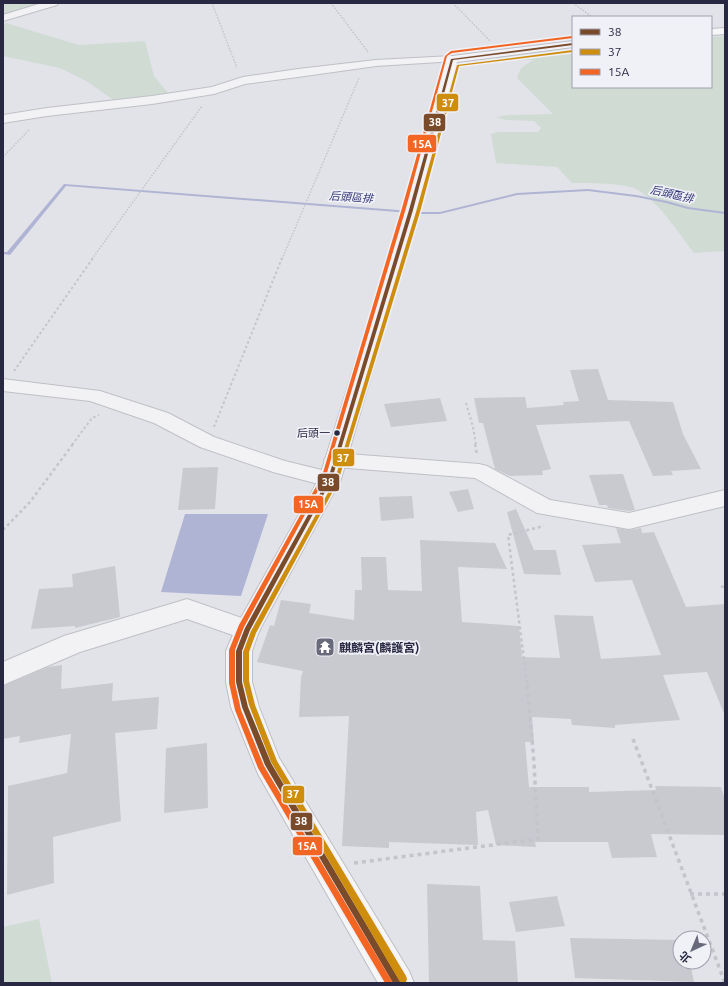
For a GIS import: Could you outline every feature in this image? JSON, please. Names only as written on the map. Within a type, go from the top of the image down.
[{"type":"main road","points":[[712,32],[725,31]]},
{"type":"main road","points":[[397,983],[268,765],[245,707],[239,682],[239,651],[248,630],[333,470],[409,214],[452,59],[572,44]]},
{"type":"street","points":[[3,18],[53,3]]},
{"type":"street","points":[[3,119],[47,112],[152,100],[214,90],[242,81],[371,64],[452,59]]},
{"type":"street","points":[[4,385],[93,395],[161,418],[207,442],[281,467],[333,470],[478,471],[546,507],[629,521],[725,498]]},
{"type":"street","points":[[3,674],[72,643],[187,608],[248,630]]},
{"type":"path","points":[[212,3],[242,81]]},
{"type":"path","points":[[207,442],[305,202],[371,64],[331,3]]},
{"type":"path","points":[[453,3],[500,52]]},
{"type":"path","points":[[573,3],[591,16]]},
{"type":"path","points":[[4,385],[137,195],[214,90]]},
{"type":"path","points":[[3,157],[47,112]]},
{"type":"path","points":[[466,403],[473,428],[478,471]]},
{"type":"path","points":[[3,530],[30,502],[92,418],[122,406]]},
{"type":"path","points":[[329,866],[538,838],[537,782],[523,647],[508,535],[545,526]]},
{"type":"path","points":[[633,739],[690,894],[725,983]]},
{"type":"path","points":[[690,894],[725,894]]},
{"type":"shaded area","points":[[3,3],[46,3],[3,15]]},
{"type":"shaded area","points":[[6,23],[79,45],[145,41],[154,76],[169,94],[116,102],[88,82],[60,68],[3,56],[3,24]]},
{"type":"shaded area","points":[[725,36],[725,251],[694,253],[660,209],[644,194],[631,187],[615,184],[572,183],[557,167],[496,163],[491,134],[498,132],[538,132],[541,128],[534,121],[506,120],[496,117],[509,115],[553,114],[517,78],[521,68],[533,60],[501,60],[493,58],[493,55],[572,49],[572,88],[712,88],[712,37]]},
{"type":"shaded area","points":[[39,919],[52,983],[3,983],[3,927]]},
{"type":"water","points":[[185,514],[268,514],[241,596],[161,592]]},
{"type":"building","points":[[598,369],[608,400],[673,402],[683,434],[701,469],[671,471],[673,475],[653,476],[629,421],[536,425],[551,469],[542,471],[543,475],[510,476],[495,469],[483,423],[479,423],[474,398],[525,397],[527,408],[564,405],[563,402],[579,401],[570,370]]},
{"type":"building","points":[[440,398],[447,421],[391,427],[384,404]]},
{"type":"building","points":[[218,467],[215,509],[178,510],[183,468]]},
{"type":"building","points":[[623,474],[635,510],[629,511],[608,508],[607,505],[599,505],[589,475]]},
{"type":"building","points":[[468,489],[474,509],[458,512],[449,492]]},
{"type":"building","points":[[412,496],[414,518],[381,521],[379,497]]},
{"type":"building","points":[[516,509],[534,550],[556,550],[561,575],[524,574],[507,512]]},
{"type":"building","points":[[616,528],[629,530],[641,528],[642,533],[654,532],[686,607],[725,604],[725,716],[707,672],[663,675],[680,720],[615,725],[615,728],[572,725],[571,719],[532,717],[534,742],[525,742],[529,787],[589,787],[589,792],[656,790],[655,786],[721,787],[725,800],[725,835],[651,834],[657,857],[612,858],[608,842],[535,842],[536,847],[496,845],[488,810],[476,812],[478,845],[389,842],[389,848],[342,846],[349,716],[299,717],[301,677],[303,671],[257,662],[270,625],[274,626],[281,600],[311,604],[309,613],[354,620],[355,590],[362,590],[361,557],[386,557],[388,590],[422,591],[420,540],[495,543],[507,569],[458,567],[462,622],[519,626],[522,657],[560,658],[554,615],[593,616],[601,659],[661,655],[632,580],[595,582],[582,545],[621,543]]},
{"type":"building","points":[[115,566],[120,617],[75,628],[75,626],[31,629],[39,589],[73,587],[72,574]]},
{"type":"building","points":[[62,665],[61,689],[113,683],[112,701],[159,697],[157,729],[115,733],[121,821],[53,837],[54,883],[7,895],[8,786],[67,773],[71,734],[19,743],[20,736],[3,739],[3,686],[48,667]]},
{"type":"building","points":[[207,743],[208,808],[164,813],[166,748]]},
{"type":"building","points":[[427,884],[480,886],[483,940],[515,941],[518,983],[429,983]]},
{"type":"building","points":[[557,896],[565,926],[516,932],[509,902]]},
{"type":"building","points":[[570,938],[672,940],[672,970],[692,970],[694,982],[575,978]]},
{"type":"waterway","name":"后頭區排","points":[[3,253],[8,254],[65,185],[423,213],[440,213],[517,194],[588,190],[636,196],[688,208],[725,213]]},
{"type":"transit line","name":"15A","points":[[389,983],[261,768],[238,710],[232,683],[232,650],[241,627],[324,476],[404,208],[446,56],[451,52],[572,37]]},
{"type":"transit line","name":"38","points":[[397,983],[268,765],[245,707],[239,682],[239,651],[247,630],[330,479],[411,210],[452,59],[572,44]]},
{"type":"transit line","name":"37","points":[[403,979],[274,762],[252,705],[246,681],[246,652],[253,633],[336,482],[418,212],[458,65],[572,51]]},
{"type":"place","name":"后頭一","points":[[337,433]]},
{"type":"place","name":"麒麟宮(麟護宮)","points":[[325,647]]}]
